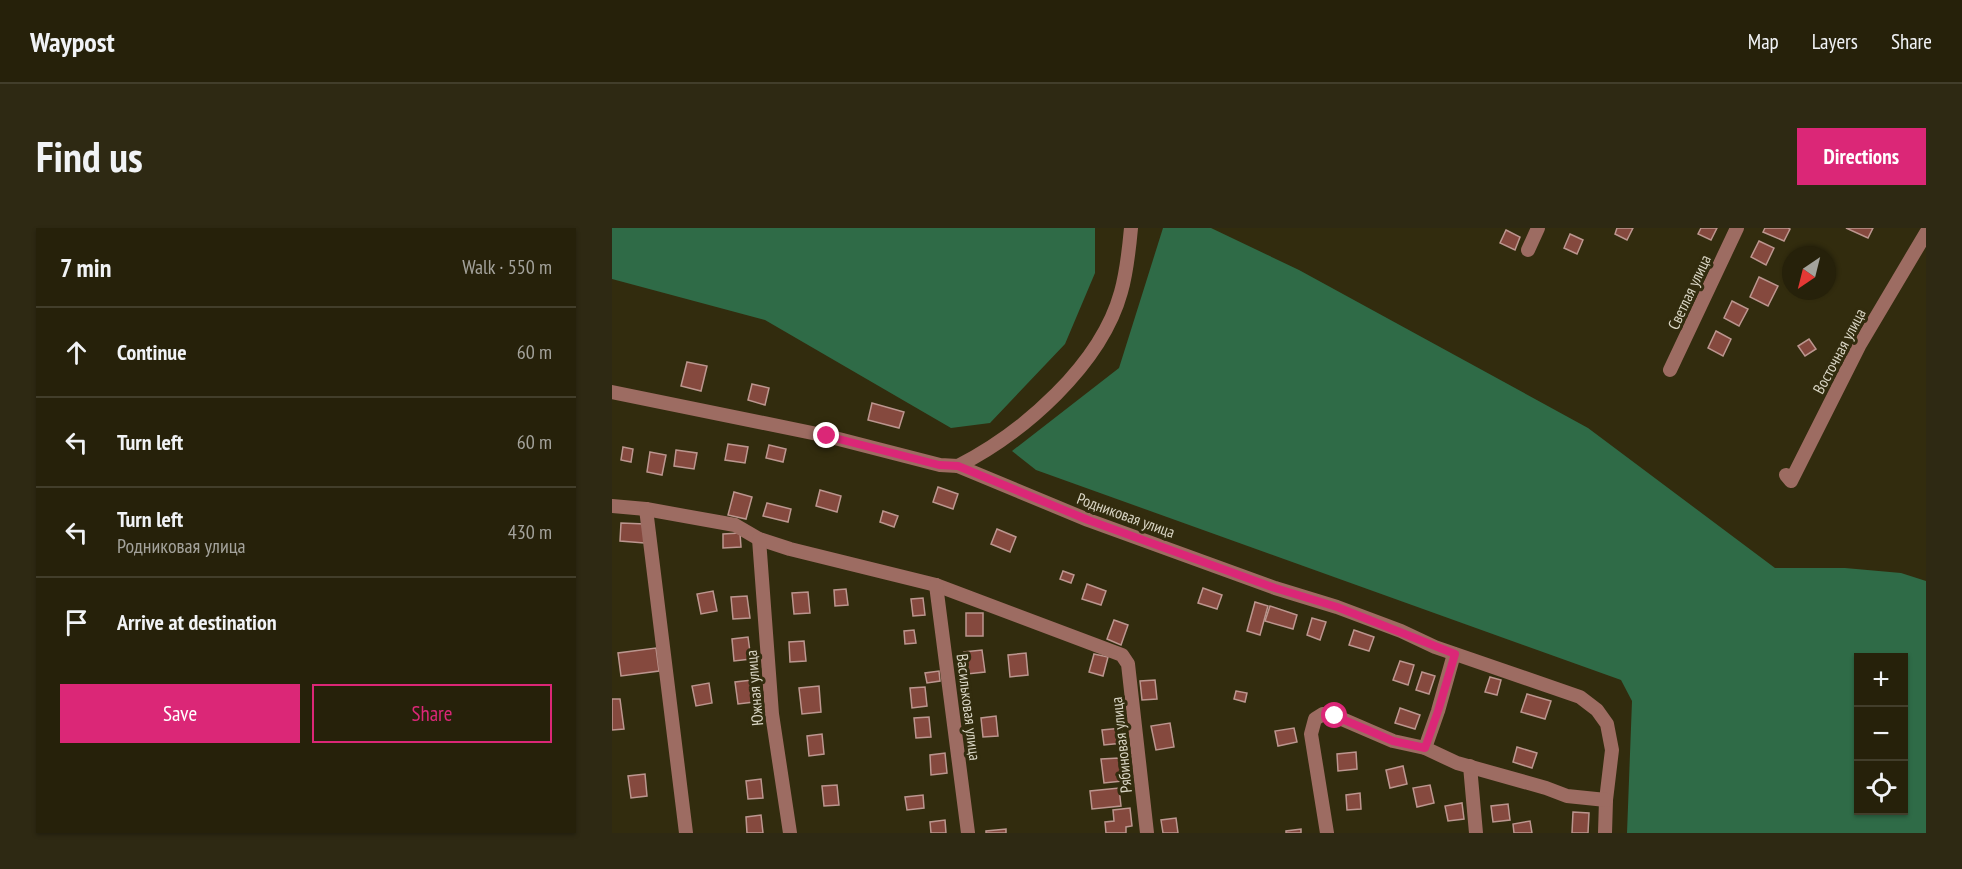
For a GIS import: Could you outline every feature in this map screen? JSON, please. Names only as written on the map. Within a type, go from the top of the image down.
[{"type":"street","points":[[958,466],[982,454],[1046,403],[1065,385],[1095,348],[1108,326],[1121,293],[1128,265],[1131,228]]},
{"type":"street","points":[[1528,250],[1538,228]]},
{"type":"street","name":"Светлая улица","points":[[1670,370],[1737,228]]},
{"type":"street","name":"Восточная улица","points":[[1786,475],[1791,481],[1859,346],[1926,233]]},
{"type":"street","name":"Родниковая улица","points":[[612,392],[827,436],[939,465],[958,466],[1088,520],[1275,588],[1337,607],[1455,654],[1580,697],[1597,710],[1607,724],[1612,750],[1606,800]]},
{"type":"street","points":[[612,506],[646,509],[735,525],[759,539],[790,549],[936,585]]},
{"type":"street","points":[[646,509],[686,833]]},
{"type":"street","name":"Южная улица","points":[[759,539],[772,714],[790,833]]},
{"type":"street","name":"Рябиновая улица","points":[[936,585],[1122,655],[1128,664],[1147,833]]},
{"type":"street","name":"Васильковая улица","points":[[936,585],[968,833]]},
{"type":"street","points":[[1425,748],[1455,654]]},
{"type":"street","points":[[1327,833],[1311,734],[1315,719],[1323,714],[1335,716],[1393,741],[1425,748],[1457,763],[1567,796],[1606,800],[1605,833]]},
{"type":"street","points":[[1470,766],[1476,833]]},
{"type":"green space","points":[[612,228],[1095,228],[1095,273],[1065,344],[990,423],[951,428],[765,320],[612,279]]},
{"type":"green space","points":[[1163,228],[1211,228],[1299,270],[1588,428],[1775,568],[1845,568],[1901,573],[1926,581],[1926,833],[1627,833],[1632,701],[1621,680],[1036,470],[1012,451],[1119,368]]},
{"type":"building","points":[[1617,228],[1633,228],[1627,240],[1615,234]]},
{"type":"building","points":[[1701,228],[1717,228],[1711,240],[1698,234]]},
{"type":"building","points":[[1765,228],[1790,229],[1784,241],[1763,232]]},
{"type":"building","points":[[1846,228],[1873,228],[1868,238]]},
{"type":"building","points":[[1506,230],[1520,237],[1515,250],[1500,243]]},
{"type":"building","points":[[1570,234],[1583,240],[1577,254],[1564,248]]},
{"type":"building","points":[[1759,241],[1774,248],[1766,265],[1751,257]]},
{"type":"building","points":[[1759,277],[1778,286],[1768,306],[1750,297]]},
{"type":"building","points":[[1732,301],[1748,309],[1739,326],[1724,318]]},
{"type":"building","points":[[1716,331],[1731,339],[1723,356],[1708,348]]},
{"type":"building","points":[[1809,339],[1816,349],[1805,356],[1798,346]]},
{"type":"building","points":[[687,362],[707,366],[701,391],[681,386]]},
{"type":"building","points":[[752,384],[769,388],[765,405],[748,400]]},
{"type":"building","points":[[872,403],[904,412],[899,428],[868,420]]},
{"type":"building","points":[[728,444],[748,447],[745,463],[725,460]]},
{"type":"building","points":[[769,445],[786,449],[783,462],[766,458]]},
{"type":"building","points":[[623,447],[633,449],[631,462],[621,460]]},
{"type":"building","points":[[676,450],[697,453],[694,469],[674,466]]},
{"type":"building","points":[[650,452],[666,455],[662,475],[647,472]]},
{"type":"building","points":[[938,487],[958,494],[953,509],[933,502]]},
{"type":"building","points":[[820,490],[841,496],[837,512],[816,506]]},
{"type":"building","points":[[734,492],[752,497],[746,519],[728,515]]},
{"type":"building","points":[[767,503],[791,509],[788,522],[763,516]]},
{"type":"building","points":[[883,511],[898,516],[894,527],[880,522]]},
{"type":"building","points":[[621,523],[645,524],[644,543],[620,541]]},
{"type":"building","points":[[997,529],[1016,537],[1010,552],[991,544]]},
{"type":"building","points":[[740,533],[741,547],[723,548],[723,534]]},
{"type":"building","points":[[1063,571],[1074,575],[1071,583],[1060,579]]},
{"type":"building","points":[[1087,584],[1106,591],[1101,605],[1082,599]]},
{"type":"building","points":[[1203,588],[1222,595],[1217,609],[1198,603]]},
{"type":"building","points":[[846,589],[848,605],[835,606],[834,590]]},
{"type":"building","points":[[713,591],[717,611],[701,614],[697,594]]},
{"type":"building","points":[[808,592],[810,613],[794,614],[792,593]]},
{"type":"building","points":[[747,596],[750,618],[733,619],[731,597]]},
{"type":"building","points":[[923,598],[925,615],[913,616],[911,599]]},
{"type":"building","points":[[1255,602],[1268,606],[1260,635],[1247,631]]},
{"type":"building","points":[[1270,606],[1297,615],[1293,629],[1265,621]]},
{"type":"building","points":[[966,613],[983,613],[983,636],[966,636]]},
{"type":"building","points":[[1312,618],[1326,622],[1320,640],[1307,635]]},
{"type":"building","points":[[1114,620],[1128,625],[1121,645],[1107,639]]},
{"type":"building","points":[[914,630],[916,643],[905,644],[904,631]]},
{"type":"building","points":[[1354,630],[1374,637],[1369,651],[1349,645]]},
{"type":"building","points":[[748,637],[751,659],[734,661],[732,639]]},
{"type":"building","points":[[804,641],[806,661],[790,662],[789,642]]},
{"type":"building","points":[[656,648],[659,671],[621,676],[618,653]]},
{"type":"building","points":[[982,650],[985,672],[967,674],[964,652]]},
{"type":"building","points":[[1026,653],[1028,675],[1010,677],[1008,655]]},
{"type":"building","points":[[1094,654],[1108,657],[1103,676],[1089,672]]},
{"type":"building","points":[[1400,661],[1414,665],[1408,685],[1393,680]]},
{"type":"building","points":[[939,671],[940,681],[927,683],[925,673]]},
{"type":"building","points":[[1422,672],[1435,676],[1429,694],[1416,690]]},
{"type":"building","points":[[1490,677],[1501,680],[1497,695],[1485,692]]},
{"type":"building","points":[[752,680],[754,702],[738,704],[735,682]]},
{"type":"building","points":[[1155,680],[1157,699],[1142,700],[1140,681]]},
{"type":"building","points":[[709,683],[712,703],[696,706],[692,686]]},
{"type":"building","points":[[819,686],[821,712],[802,714],[799,688]]},
{"type":"building","points":[[925,687],[927,706],[912,708],[910,688]]},
{"type":"building","points":[[1236,691],[1247,693],[1245,702],[1234,699]]},
{"type":"building","points":[[1527,694],[1551,701],[1545,719],[1521,712]]},
{"type":"building","points":[[612,699],[620,699],[624,729],[612,730]]},
{"type":"building","points":[[1400,708],[1420,715],[1415,729],[1395,723]]},
{"type":"building","points":[[996,716],[998,736],[983,737],[981,718]]},
{"type":"building","points":[[929,717],[931,737],[916,738],[914,718]]},
{"type":"building","points":[[1170,723],[1174,747],[1156,750],[1151,726]]},
{"type":"building","points":[[1122,728],[1123,743],[1104,745],[1102,730]]},
{"type":"building","points":[[1294,728],[1297,742],[1278,746],[1275,731]]},
{"type":"building","points":[[822,734],[824,754],[809,756],[807,736]]},
{"type":"building","points":[[1517,747],[1537,753],[1532,768],[1513,762]]},
{"type":"building","points":[[1356,752],[1357,769],[1338,771],[1337,754]]},
{"type":"building","points":[[945,753],[947,773],[931,775],[930,755]]},
{"type":"building","points":[[1119,758],[1122,781],[1104,783],[1101,759]]},
{"type":"building","points":[[1403,766],[1407,784],[1390,788],[1386,770]]},
{"type":"building","points":[[645,774],[647,796],[631,798],[628,776]]},
{"type":"building","points":[[761,779],[763,798],[748,799],[746,781]]},
{"type":"building","points":[[837,785],[839,805],[824,806],[822,786]]},
{"type":"building","points":[[1430,785],[1434,803],[1417,807],[1413,788]]},
{"type":"building","points":[[1119,788],[1121,806],[1092,809],[1090,791]]},
{"type":"building","points":[[1360,793],[1361,809],[1347,810],[1346,795]]},
{"type":"building","points":[[923,795],[924,808],[907,810],[905,797]]},
{"type":"building","points":[[1462,803],[1464,819],[1448,821],[1445,806]]},
{"type":"building","points":[[1508,804],[1510,820],[1493,822],[1491,806]]},
{"type":"building","points":[[1130,808],[1132,826],[1126,827],[1126,833],[1106,833],[1105,822],[1114,821],[1113,810]]},
{"type":"building","points":[[1573,812],[1589,813],[1588,833],[1572,833]]},
{"type":"building","points":[[761,815],[763,833],[747,833],[746,817]]},
{"type":"building","points":[[1176,818],[1178,833],[1163,833],[1161,820]]},
{"type":"building","points":[[945,820],[946,833],[931,833],[930,822]]},
{"type":"building","points":[[1530,821],[1532,833],[1514,833],[1513,824]]},
{"type":"building","points":[[1006,829],[1006,833],[986,833],[986,831]]},
{"type":"building","points":[[1301,829],[1301,833],[1286,833],[1286,831]]},
{"type":"route","points":[[827,436],[939,465],[958,466],[1088,520],[1275,588],[1337,607],[1455,654],[1425,748],[1393,741],[1335,716]]}]
